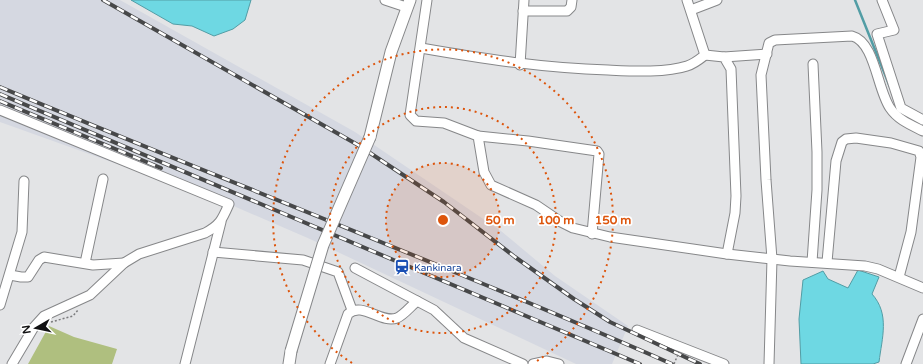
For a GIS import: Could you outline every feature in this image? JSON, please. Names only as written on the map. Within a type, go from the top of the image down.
[{"type":"main road","points":[[289,364],[291,351],[323,245],[370,137],[391,52],[408,4]]},
{"type":"street","points":[[384,0],[408,4]]},
{"type":"street","points":[[428,0],[410,109],[412,119],[416,121],[444,123],[478,136],[528,141],[598,151],[599,154],[592,234]]},
{"type":"street","points":[[520,65],[524,0]]},
{"type":"street","points":[[523,11],[567,11],[571,7],[572,0]]},
{"type":"street","points":[[687,0],[705,55]]},
{"type":"street","points":[[691,10],[717,0]]},
{"type":"street","points":[[859,38],[894,30],[882,0]]},
{"type":"street","points":[[876,34],[902,108],[923,120]]},
{"type":"street","points":[[769,364],[772,260],[766,180],[761,75],[769,43],[775,40],[852,36],[859,38],[867,46],[885,100],[890,109],[902,120],[923,132]]},
{"type":"street","points":[[421,48],[520,65],[637,71],[683,67],[695,63],[705,55],[724,56],[767,54]]},
{"type":"street","points":[[724,56],[731,69],[736,182],[735,213],[727,254]]},
{"type":"street","points":[[812,262],[817,152],[813,64]]},
{"type":"street","points":[[0,110],[229,204],[221,222],[185,364]]},
{"type":"street","points":[[478,136],[484,172],[490,185],[536,205],[560,222],[592,234],[772,260],[828,262],[865,266],[899,277],[923,288]]},
{"type":"street","points":[[828,262],[836,161],[842,142],[850,138],[891,143],[919,151],[921,157],[911,232],[899,277]]},
{"type":"street","points":[[85,263],[103,179]]},
{"type":"street","points":[[0,305],[10,275],[23,225],[24,181]]},
{"type":"street","points":[[12,364],[39,321],[49,313],[90,295],[124,263],[151,249],[205,234],[221,222]]},
{"type":"street","points":[[213,252],[303,260],[338,272],[352,310]]},
{"type":"street","points":[[10,275],[28,277],[41,258],[100,265],[124,263]]},
{"type":"street","points":[[355,268],[439,314],[464,338],[523,364]]},
{"type":"street","points":[[331,364],[348,314],[352,310],[358,309],[387,318],[396,318],[417,301]]},
{"type":"street","points":[[906,364],[923,319]]},
{"type":"street","points":[[637,330],[724,364]]},
{"type":"street","points":[[533,364],[548,361],[559,364]]},
{"type":"path","points":[[674,364],[679,352]]},
{"type":"shaded area","points":[[0,0],[120,0],[355,132],[501,231],[555,276],[628,326],[612,364],[576,364],[310,239],[229,204],[0,122]]},
{"type":"green space","points":[[49,326],[74,337],[117,349],[112,364],[28,364]]},
{"type":"water","points":[[131,0],[251,0],[245,20],[233,29],[214,36],[192,26],[173,24]]},
{"type":"water","points":[[858,270],[879,277],[872,294],[878,302],[883,318],[883,335],[879,362],[873,364],[801,364],[799,319],[803,280],[823,271],[828,279],[848,288]]},
{"type":"waterway","points":[[855,0],[890,87]]},
{"type":"railway","points":[[103,0],[358,145],[444,202],[515,257],[574,299],[610,322],[700,364]]},
{"type":"railway","points":[[0,87],[421,258],[672,364]]},
{"type":"railway","points":[[0,94],[640,364]]},
{"type":"railway","points":[[0,101],[161,168]]},
{"type":"place","name":"Kankinara","points":[[402,267]]}]
